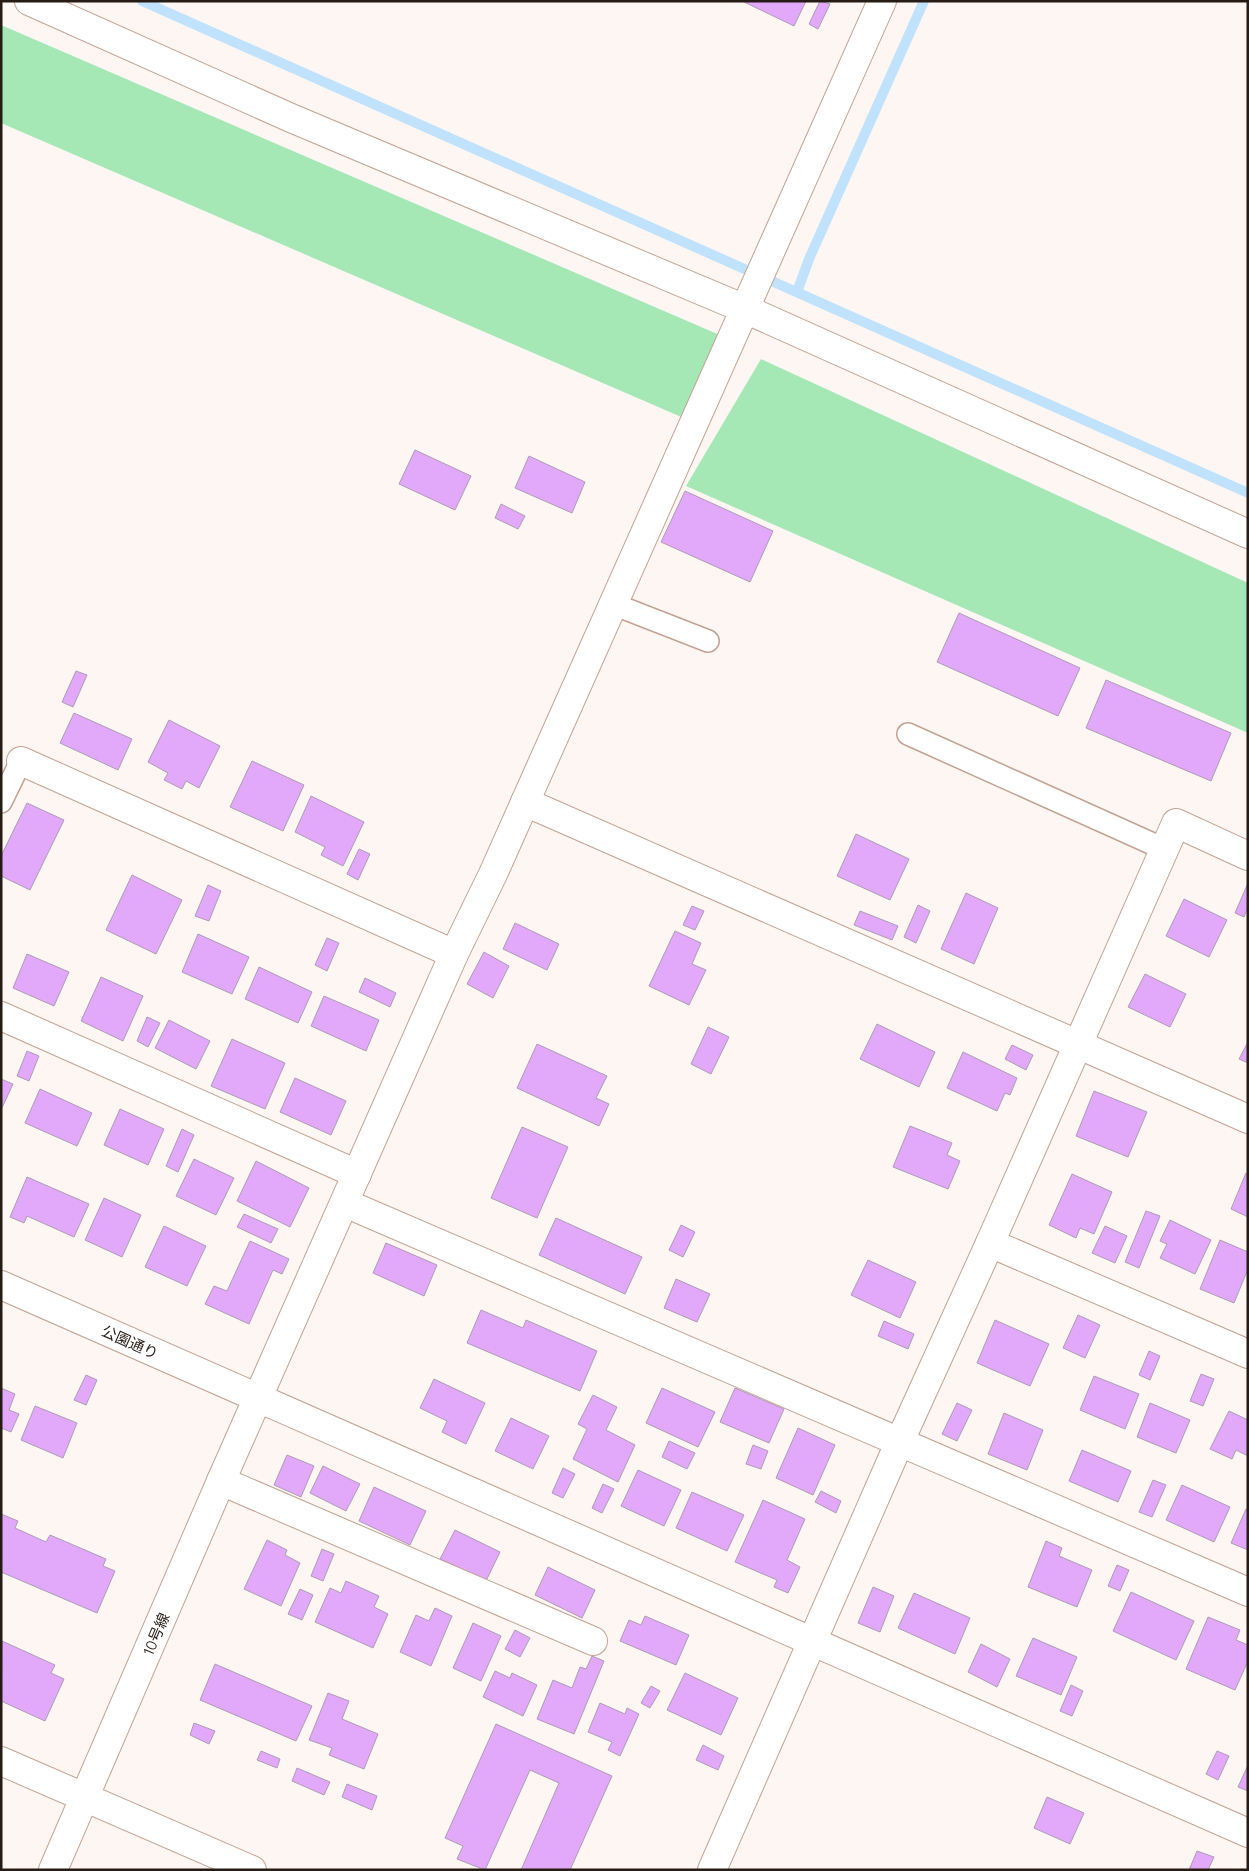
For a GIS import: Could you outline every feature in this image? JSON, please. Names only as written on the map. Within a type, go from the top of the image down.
[{"type":"street","points":[[29,1],[300,122],[745,309],[1248,534]]},
{"type":"street","name":"10号線","points":[[53,1870],[221,1481],[454,954],[525,802],[882,1]]},
{"type":"street","points":[[21,761],[454,954]]},
{"type":"street","points":[[525,802],[1248,1119]]},
{"type":"street","points":[[712,1870],[900,1441],[1176,824],[1248,856]]},
{"type":"street","points":[[1,1016],[357,1174]]},
{"type":"street","points":[[345,1203],[1248,1592]]},
{"type":"street","points":[[990,1243],[1248,1354]]},
{"type":"street","name":"公園通り","points":[[1,1285],[1248,1833]]},
{"type":"street","points":[[221,1481],[593,1641]]},
{"type":"street","points":[[1,1761],[252,1870]]},
{"type":"lane","points":[[613,604],[708,642]]},
{"type":"lane","points":[[908,734],[1164,849]]},
{"type":"lane","points":[[1,802],[21,761]]},
{"type":"green space","points":[[1,25],[722,336],[686,419],[1,123]]},
{"type":"green space","points":[[761,359],[1248,583],[1248,733],[686,486]]},
{"type":"building","points":[[742,1],[806,1],[794,26]]},
{"type":"building","points":[[820,1],[830,4],[818,29],[809,24]]},
{"type":"building","points":[[415,450],[471,476],[455,510],[399,484]]},
{"type":"building","points":[[529,456],[585,482],[572,513],[515,488]]},
{"type":"building","points":[[685,491],[773,531],[750,582],[661,542]]},
{"type":"building","points":[[501,504],[525,516],[518,529],[495,518]]},
{"type":"building","points":[[959,613],[1080,668],[1058,716],[937,662]]},
{"type":"building","points":[[76,671],[87,675],[73,707],[62,702]]},
{"type":"building","points":[[1106,680],[1231,733],[1211,781],[1086,728]]},
{"type":"building","points":[[74,713],[132,739],[118,770],[60,743]]},
{"type":"building","points":[[169,720],[220,746],[199,788],[186,781],[182,789],[164,780],[168,773],[148,762]]},
{"type":"building","points":[[252,761],[304,785],[283,831],[230,807]]},
{"type":"building","points":[[311,796],[364,822],[343,866],[321,855],[325,847],[295,832]]},
{"type":"building","points":[[27,803],[64,820],[30,890],[1,876],[1,856]]},
{"type":"building","points":[[856,834],[909,859],[890,900],[837,876]]},
{"type":"building","points":[[359,849],[370,854],[358,880],[347,874]]},
{"type":"building","points":[[132,875],[182,900],[156,954],[106,930]]},
{"type":"building","points":[[1248,883],[1248,907],[1244,917],[1235,913]]},
{"type":"building","points":[[208,885],[221,891],[209,921],[195,916]]},
{"type":"building","points":[[966,893],[998,908],[974,964],[941,949]]},
{"type":"building","points":[[1184,899],[1227,920],[1209,957],[1166,936]]},
{"type":"building","points":[[918,905],[930,911],[916,943],[904,937]]},
{"type":"building","points":[[692,906],[704,911],[695,930],[683,925]]},
{"type":"building","points":[[860,911],[898,926],[892,940],[854,925]]},
{"type":"building","points":[[515,923],[559,944],[547,970],[503,949]]},
{"type":"building","points":[[675,931],[701,943],[692,964],[706,970],[689,1005],[649,986]]},
{"type":"building","points":[[198,934],[249,957],[232,994],[182,972]]},
{"type":"building","points":[[327,938],[339,943],[327,971],[315,965]]},
{"type":"building","points":[[484,952],[509,966],[493,998],[467,984]]},
{"type":"building","points":[[27,954],[69,972],[54,1006],[13,988]]},
{"type":"building","points":[[259,967],[312,992],[298,1023],[245,999]]},
{"type":"building","points":[[1145,974],[1186,994],[1170,1027],[1128,1007]]},
{"type":"building","points":[[101,977],[143,996],[123,1041],[81,1021]]},
{"type":"building","points":[[365,978],[396,993],[390,1007],[359,992]]},
{"type":"building","points":[[324,996],[379,1020],[366,1051],[311,1026]]},
{"type":"building","points":[[147,1017],[160,1023],[148,1047],[137,1041]]},
{"type":"building","points":[[169,1020],[210,1041],[196,1069],[155,1048]]},
{"type":"building","points":[[877,1024],[935,1052],[919,1087],[860,1059]]},
{"type":"building","points":[[708,1027],[729,1037],[711,1074],[691,1064]]},
{"type":"building","points":[[232,1039],[285,1063],[265,1109],[211,1086]]},
{"type":"building","points":[[1248,1042],[1248,1063],[1239,1059]]},
{"type":"building","points":[[537,1044],[607,1076],[596,1098],[609,1104],[599,1126],[517,1088]]},
{"type":"building","points":[[1012,1045],[1033,1055],[1026,1070],[1005,1059]]},
{"type":"building","points":[[27,1051],[39,1056],[29,1081],[17,1076]]},
{"type":"building","points":[[963,1052],[1017,1078],[1010,1095],[1005,1093],[997,1111],[947,1088]]},
{"type":"building","points":[[295,1078],[346,1101],[331,1135],[280,1112]]},
{"type":"building","points":[[1,1079],[13,1084],[1,1110]]},
{"type":"building","points":[[40,1089],[92,1113],[77,1146],[25,1123]]},
{"type":"building","points":[[1094,1091],[1147,1112],[1128,1157],[1076,1136]]},
{"type":"building","points":[[120,1109],[164,1129],[148,1165],[104,1145]]},
{"type":"building","points":[[910,1126],[952,1143],[947,1155],[960,1161],[948,1189],[893,1167]]},
{"type":"building","points":[[522,1127],[568,1147],[537,1218],[491,1198]]},
{"type":"building","points":[[182,1129],[194,1135],[178,1172],[166,1166]]},
{"type":"building","points":[[194,1159],[234,1178],[216,1215],[176,1196]]},
{"type":"building","points":[[256,1161],[309,1188],[290,1227],[237,1201]]},
{"type":"building","points":[[1246,1173],[1248,1174],[1248,1217],[1231,1209]]},
{"type":"building","points":[[1072,1174],[1112,1192],[1094,1234],[1080,1228],[1076,1238],[1049,1225]]},
{"type":"building","points":[[27,1177],[89,1204],[74,1237],[27,1216],[24,1223],[10,1217]]},
{"type":"building","points":[[104,1198],[141,1215],[122,1257],[85,1240]]},
{"type":"building","points":[[1146,1211],[1160,1216],[1139,1268],[1125,1262]]},
{"type":"building","points":[[244,1214],[278,1229],[271,1243],[237,1227]]},
{"type":"building","points":[[556,1218],[642,1257],[625,1294],[539,1255]]},
{"type":"building","points":[[1170,1220],[1211,1240],[1195,1274],[1160,1258],[1167,1244],[1160,1241]]},
{"type":"building","points":[[681,1225],[695,1232],[683,1257],[669,1250]]},
{"type":"building","points":[[164,1226],[206,1246],[187,1286],[145,1267]]},
{"type":"building","points":[[1105,1226],[1127,1236],[1115,1263],[1092,1253]]},
{"type":"building","points":[[1220,1240],[1248,1252],[1248,1269],[1234,1303],[1200,1289]]},
{"type":"building","points":[[250,1241],[289,1259],[282,1274],[273,1270],[249,1324],[205,1304],[214,1286],[227,1291]]},
{"type":"building","points":[[386,1243],[437,1265],[424,1296],[373,1273]]},
{"type":"building","points":[[868,1260],[916,1282],[900,1318],[851,1295]]},
{"type":"building","points":[[676,1279],[710,1294],[697,1322],[664,1308]]},
{"type":"building","points":[[481,1310],[523,1328],[526,1320],[597,1351],[580,1391],[467,1343]]},
{"type":"building","points":[[1078,1315],[1100,1325],[1085,1358],[1063,1348]]},
{"type":"building","points":[[995,1320],[1049,1344],[1030,1386],[977,1363]]},
{"type":"building","points":[[884,1321],[914,1334],[908,1349],[878,1336]]},
{"type":"building","points":[[1149,1351],[1160,1356],[1150,1380],[1139,1375]]},
{"type":"building","points":[[1201,1374],[1214,1379],[1203,1406],[1190,1401]]},
{"type":"building","points":[[86,1375],[97,1380],[86,1405],[74,1400]]},
{"type":"building","points":[[1094,1376],[1139,1394],[1125,1429],[1080,1410]]},
{"type":"building","points":[[434,1379],[485,1403],[466,1444],[442,1432],[447,1421],[420,1408]]},
{"type":"building","points":[[1,1388],[15,1394],[9,1410],[19,1414],[11,1432],[1,1428]]},
{"type":"building","points":[[662,1388],[715,1412],[698,1447],[646,1423]]},
{"type":"building","points":[[735,1388],[784,1409],[769,1443],[720,1422]]},
{"type":"building","points":[[593,1395],[617,1407],[606,1430],[635,1445],[618,1482],[573,1459],[587,1429],[578,1424]]},
{"type":"building","points":[[957,1403],[972,1410],[957,1441],[942,1434]]},
{"type":"building","points":[[1150,1403],[1190,1420],[1176,1453],[1137,1437]]},
{"type":"building","points":[[35,1406],[77,1423],[63,1458],[21,1440]]},
{"type":"building","points":[[1229,1411],[1248,1420],[1248,1456],[1236,1450],[1232,1459],[1210,1449]]},
{"type":"building","points":[[1004,1413],[1043,1430],[1027,1470],[988,1454]]},
{"type":"building","points":[[511,1418],[549,1436],[533,1469],[495,1451]]},
{"type":"building","points":[[798,1428],[835,1445],[813,1495],[776,1478]]},
{"type":"building","points":[[669,1441],[695,1453],[687,1469],[662,1457]]},
{"type":"building","points":[[753,1445],[768,1451],[761,1469],[746,1464]]},
{"type":"building","points":[[1082,1450],[1131,1471],[1118,1502],[1069,1481]]},
{"type":"building","points":[[287,1455],[314,1466],[301,1497],[274,1485]]},
{"type":"building","points":[[323,1466],[360,1484],[346,1511],[310,1493]]},
{"type":"building","points":[[563,1468],[575,1474],[563,1498],[552,1493]]},
{"type":"building","points":[[638,1470],[681,1490],[664,1526],[621,1506]]},
{"type":"building","points":[[1153,1480],[1166,1485],[1152,1517],[1139,1512]]},
{"type":"building","points":[[603,1484],[614,1489],[602,1513],[592,1508]]},
{"type":"building","points":[[1182,1485],[1230,1507],[1214,1542],[1166,1520]]},
{"type":"building","points":[[374,1487],[426,1511],[410,1545],[359,1521]]},
{"type":"building","points":[[821,1491],[841,1501],[836,1513],[815,1502]]},
{"type":"building","points":[[692,1492],[744,1515],[727,1551],[676,1528]]},
{"type":"building","points":[[763,1500],[805,1519],[787,1560],[800,1567],[788,1593],[774,1587],[777,1580],[735,1562]]},
{"type":"building","points":[[1246,1509],[1248,1510],[1248,1550],[1231,1543]]},
{"type":"building","points":[[1,1514],[18,1521],[15,1528],[46,1542],[50,1535],[106,1559],[103,1566],[115,1571],[97,1613],[1,1572]]},
{"type":"building","points":[[455,1530],[500,1552],[486,1581],[440,1559]]},
{"type":"building","points":[[267,1540],[287,1550],[285,1555],[300,1563],[281,1606],[244,1589]]},
{"type":"building","points":[[1046,1541],[1062,1548],[1059,1556],[1092,1570],[1077,1607],[1028,1587]]},
{"type":"building","points":[[322,1549],[334,1554],[323,1581],[311,1576]]},
{"type":"building","points":[[1117,1565],[1129,1570],[1120,1591],[1108,1586]]},
{"type":"building","points":[[548,1567],[595,1590],[582,1618],[535,1595]]},
{"type":"building","points":[[346,1581],[379,1596],[374,1607],[388,1614],[373,1648],[315,1622],[330,1588],[341,1593]]},
{"type":"building","points":[[873,1587],[894,1596],[880,1632],[858,1623]]},
{"type":"building","points":[[300,1589],[313,1595],[302,1620],[288,1614]]},
{"type":"building","points":[[1131,1592],[1194,1621],[1176,1660],[1113,1631]]},
{"type":"building","points":[[914,1593],[970,1618],[955,1654],[898,1628]]},
{"type":"building","points":[[435,1608],[452,1616],[431,1666],[400,1652],[416,1615],[429,1621]]},
{"type":"building","points":[[645,1616],[689,1635],[676,1665],[620,1641],[629,1620],[641,1625]]},
{"type":"building","points":[[1208,1617],[1240,1630],[1236,1640],[1248,1645],[1248,1661],[1235,1690],[1186,1669]]},
{"type":"building","points":[[473,1623],[501,1636],[481,1681],[453,1668]]},
{"type":"building","points":[[515,1630],[530,1638],[520,1657],[505,1649]]},
{"type":"building","points":[[1033,1638],[1077,1657],[1061,1695],[1016,1676]]},
{"type":"building","points":[[2,1641],[55,1665],[51,1673],[64,1679],[45,1721],[1,1701]]},
{"type":"building","points":[[981,1644],[1010,1659],[997,1687],[968,1672]]},
{"type":"building","points":[[592,1656],[604,1661],[574,1734],[537,1719],[553,1680],[572,1688],[580,1667],[586,1669]]},
{"type":"building","points":[[215,1664],[312,1706],[296,1741],[200,1700]]},
{"type":"building","points":[[495,1671],[510,1678],[512,1673],[537,1685],[523,1716],[483,1697]]},
{"type":"building","points":[[685,1673],[738,1698],[721,1735],[667,1710]]},
{"type":"building","points":[[1071,1685],[1083,1691],[1072,1716],[1060,1711]]},
{"type":"building","points":[[651,1686],[660,1691],[650,1708],[641,1703]]},
{"type":"building","points":[[328,1693],[349,1701],[342,1719],[378,1734],[364,1769],[329,1755],[332,1748],[309,1740]]},
{"type":"building","points":[[600,1703],[625,1714],[627,1708],[639,1714],[620,1756],[608,1750],[612,1742],[588,1732]]},
{"type":"building","points":[[194,1723],[215,1731],[209,1744],[190,1735]]},
{"type":"building","points":[[496,1724],[612,1776],[570,1870],[521,1870],[559,1783],[530,1770],[485,1870],[457,1859],[463,1846],[445,1838]]},
{"type":"building","points":[[703,1745],[724,1756],[718,1770],[696,1760]]},
{"type":"building","points":[[261,1751],[280,1759],[277,1768],[257,1760]]},
{"type":"building","points":[[1217,1751],[1229,1756],[1218,1780],[1206,1774]]},
{"type":"building","points":[[1248,1765],[1248,1791],[1238,1787]]},
{"type":"building","points":[[297,1768],[330,1782],[324,1795],[292,1781]]},
{"type":"building","points":[[347,1784],[377,1796],[372,1810],[342,1797]]},
{"type":"building","points":[[1047,1797],[1084,1813],[1070,1844],[1034,1828]]},
{"type":"building","points":[[1197,1851],[1214,1857],[1208,1870],[1189,1870]]},
{"type":"waterway","points":[[142,1],[1248,493]]},
{"type":"waterway","points":[[797,292],[809,259],[924,1]]}]
